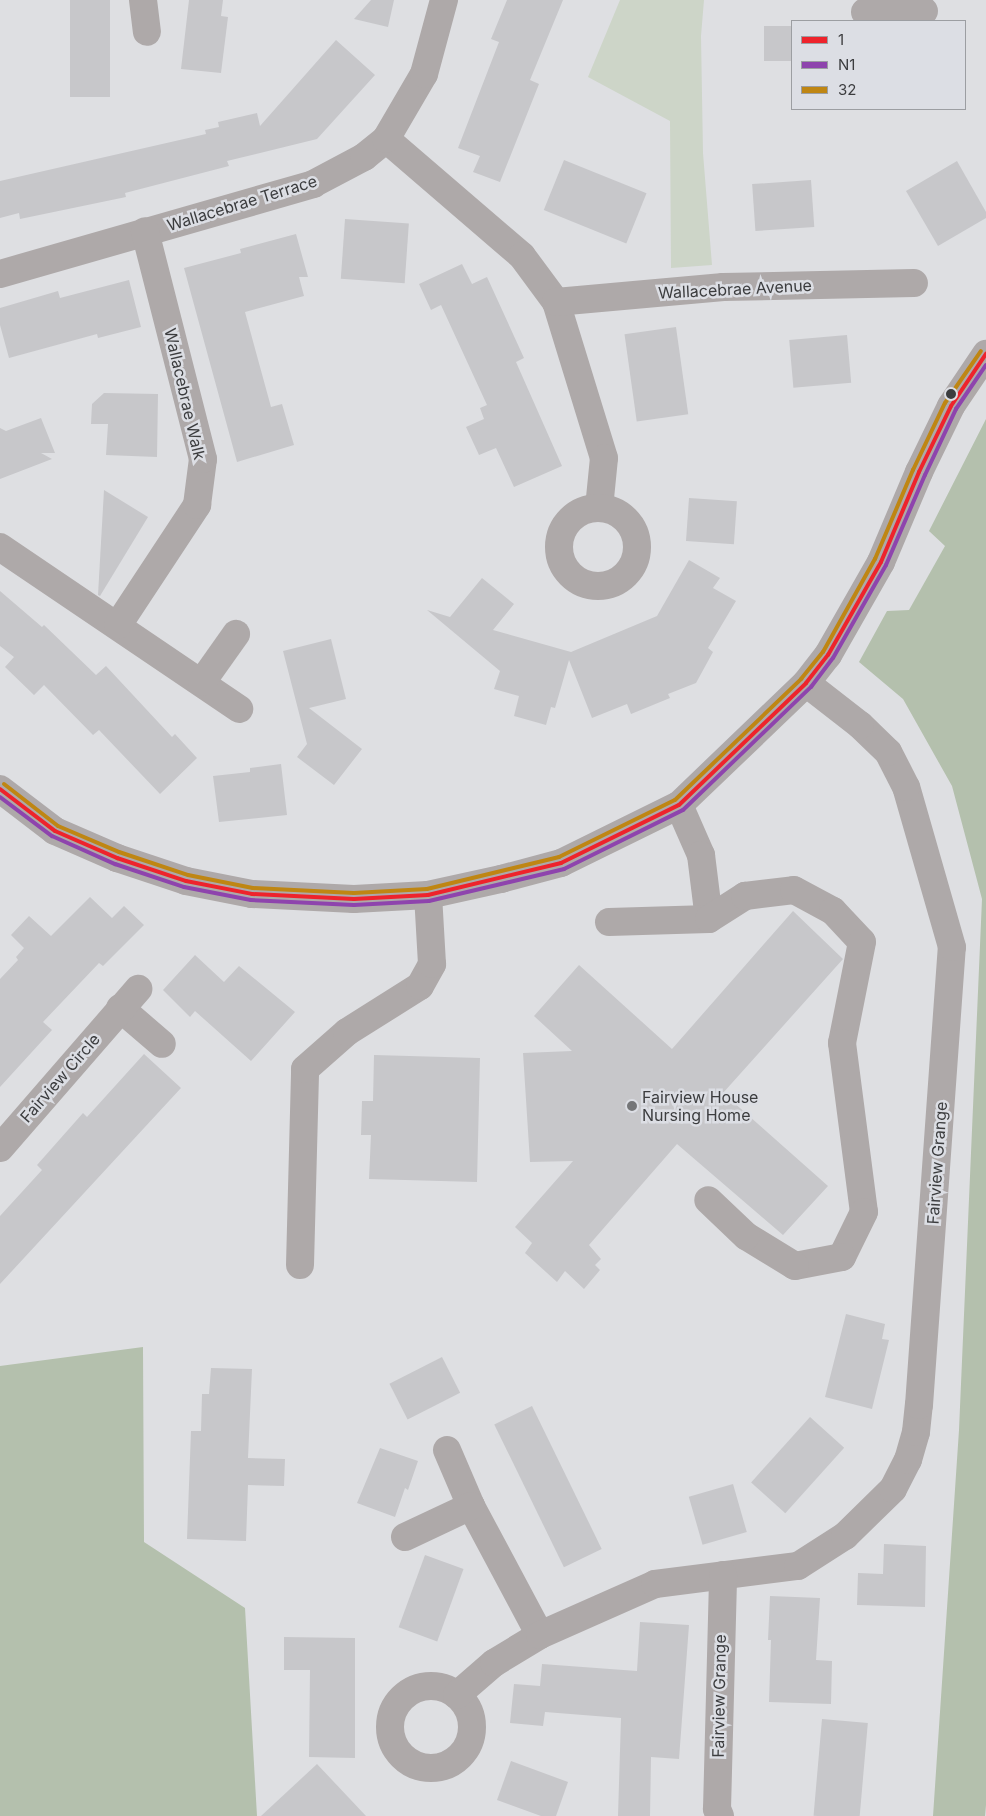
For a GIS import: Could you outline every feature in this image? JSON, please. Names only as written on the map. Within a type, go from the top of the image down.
[{"type":"street","points":[[143,0],[147,32]]},
{"type":"street","name":"Wallacebrae Terrace","points":[[0,274],[313,184],[364,156],[386,139],[424,74],[444,0]]},
{"type":"street","points":[[864,12],[927,11]]},
{"type":"street","points":[[386,139],[522,256],[556,302],[604,458],[599,508]]},
{"type":"street","name":"Wallacebrae Walk","points":[[118,625],[197,505],[203,459],[145,231]]},
{"type":"street","name":"Wallacebrae Avenue","points":[[556,302],[723,287],[914,283]]},
{"type":"street","points":[[0,790],[55,831],[117,858],[186,882],[252,894],[354,899],[428,895],[561,863],[679,805],[806,683],[828,655],[872,578],[951,406],[986,354]]},
{"type":"street","points":[[0,547],[240,709]]},
{"type":"street","points":[[202,682],[236,634]]},
{"type":"street","name":"Fairview Grange","points":[[457,1695],[494,1663],[540,1635],[655,1584],[798,1566],[845,1536],[893,1489],[908,1460],[916,1432],[919,1405],[952,947],[906,788],[888,752],[860,725],[806,683]]},
{"type":"street","points":[[679,805],[701,855],[709,919]]},
{"type":"street","points":[[609,922],[709,919],[745,896],[794,890],[833,911],[862,942],[842,1043],[864,1212],[842,1257],[795,1266],[746,1236],[708,1200]]},
{"type":"street","points":[[300,1266],[304,1069],[347,1032],[420,986],[432,964],[428,895]]},
{"type":"street","name":"Fairview Circle","points":[[0,1148],[129,998],[162,1044]]},
{"type":"street","points":[[446,1450],[471,1506],[540,1635]]},
{"type":"street","points":[[405,1537],[471,1506]]},
{"type":"street","name":"Fairview Grange","points":[[720,1816],[717,1809],[723,1575]]},
{"type":"shaded area","points":[[620,0],[704,0],[701,36],[703,153],[712,265],[671,268],[670,121],[588,77]]},
{"type":"green space","points":[[986,419],[986,1805],[985,1816],[933,1816],[959,1430],[982,899],[952,786],[903,699],[859,662],[887,611],[909,610],[945,546],[929,531]]},
{"type":"green space","points":[[143,1347],[144,1542],[245,1608],[257,1816],[0,1816],[0,1366]]},
{"type":"building","points":[[70,0],[110,0],[110,97],[70,97]]},
{"type":"building","points":[[189,0],[223,0],[221,16],[228,17],[221,73],[181,69]]},
{"type":"building","points":[[371,0],[394,0],[388,27],[354,19]]},
{"type":"building","points":[[507,0],[563,0],[530,80],[539,84],[500,182],[473,172],[480,156],[458,148],[499,42],[491,39]]},
{"type":"building","points":[[764,26],[791,26],[791,61],[764,61]]},
{"type":"building","points":[[336,40],[375,75],[317,139],[227,161],[229,166],[125,193],[126,197],[20,219],[19,213],[0,218],[0,181],[206,134],[205,130],[219,127],[218,122],[257,113],[260,126]]},
{"type":"building","points":[[564,160],[647,193],[626,243],[544,210]]},
{"type":"building","points":[[957,161],[986,212],[986,218],[938,246],[906,191]]},
{"type":"building","points":[[811,180],[814,227],[755,231],[752,184]]},
{"type":"building","points":[[345,219],[409,223],[405,283],[341,279]]},
{"type":"building","points":[[296,234],[308,277],[299,277],[304,296],[245,312],[271,407],[282,404],[294,445],[237,462],[184,268],[241,253],[240,249]]},
{"type":"building","points":[[462,264],[472,284],[487,277],[524,358],[516,362],[562,466],[514,487],[496,448],[479,455],[466,427],[484,419],[480,408],[487,405],[441,305],[431,310],[419,284]]},
{"type":"building","points":[[129,280],[141,327],[98,338],[97,334],[9,358],[0,325],[0,308],[58,291],[60,298]]},
{"type":"building","points":[[676,327],[688,414],[637,421],[625,334]]},
{"type":"building","points":[[847,335],[851,383],[793,388],[789,340]]},
{"type":"building","points":[[104,393],[158,394],[157,457],[106,455],[108,424],[91,424],[92,404]]},
{"type":"building","points":[[41,418],[55,453],[41,453],[52,459],[0,479],[0,428],[6,431]]},
{"type":"building","points":[[104,490],[148,517],[100,596],[98,595]]},
{"type":"building","points":[[689,498],[737,501],[734,544],[686,541]]},
{"type":"building","points":[[689,560],[720,578],[713,588],[736,601],[708,648],[713,652],[696,683],[668,694],[670,698],[631,714],[627,704],[592,718],[569,660],[555,708],[551,707],[546,725],[514,716],[519,696],[494,689],[500,671],[427,610],[450,617],[482,578],[514,604],[493,630],[571,652],[657,616]]},
{"type":"building","points":[[0,591],[42,627],[44,625],[96,675],[106,666],[172,737],[175,734],[197,758],[160,794],[99,730],[93,735],[44,685],[34,695],[5,667],[14,657],[0,646]]},
{"type":"building","points":[[331,639],[346,699],[309,708],[362,749],[334,785],[297,757],[307,744],[283,651]]},
{"type":"building","points":[[281,764],[287,815],[219,822],[213,776],[250,772],[250,768]]},
{"type":"building","points":[[90,897],[112,918],[124,906],[144,925],[103,966],[99,963],[43,1022],[52,1030],[0,1087],[0,979],[18,960],[16,957],[24,948],[11,935],[29,916],[51,936]]},
{"type":"building","name":"Fairview House Nursing Home","points":[[793,911],[843,959],[723,1093],[828,1186],[783,1235],[677,1144],[589,1245],[601,1259],[595,1265],[600,1270],[584,1289],[565,1271],[557,1282],[525,1253],[532,1243],[515,1227],[573,1161],[530,1162],[523,1053],[572,1051],[534,1016],[579,965],[672,1049]]},
{"type":"building","points":[[195,955],[224,982],[239,966],[295,1012],[251,1061],[195,1011],[190,1017],[163,990]]},
{"type":"building","points":[[144,1054],[181,1088],[0,1284],[0,1216],[42,1170],[37,1165],[83,1113],[87,1117]]},
{"type":"building","points":[[374,1055],[480,1058],[477,1182],[369,1179],[371,1135],[361,1135],[362,1101],[373,1101]]},
{"type":"building","points":[[846,1314],[885,1324],[882,1339],[889,1340],[872,1409],[825,1397]]},
{"type":"building","points":[[442,1357],[460,1393],[408,1419],[389,1384]]},
{"type":"building","points":[[211,1368],[252,1369],[248,1458],[285,1459],[284,1486],[248,1485],[246,1541],[187,1539],[191,1431],[201,1431],[202,1394],[209,1394]]},
{"type":"building","points":[[532,1406],[602,1549],[564,1567],[494,1424]]},
{"type":"building","points":[[810,1417],[844,1448],[785,1513],[751,1482]]},
{"type":"building","points":[[380,1448],[418,1461],[408,1490],[405,1488],[395,1517],[357,1503]]},
{"type":"building","points":[[733,1484],[747,1532],[703,1545],[689,1497]]},
{"type":"building","points":[[884,1544],[926,1546],[925,1607],[857,1605],[858,1573],[883,1574]]},
{"type":"building","points":[[425,1555],[464,1569],[437,1641],[399,1627]]},
{"type":"building","points":[[770,1596],[820,1598],[816,1660],[832,1661],[831,1704],[769,1702],[771,1640],[768,1640]]},
{"type":"building","points":[[640,1622],[689,1625],[679,1759],[651,1757],[650,1816],[618,1816],[621,1718],[545,1712],[543,1726],[510,1723],[514,1684],[540,1686],[542,1664],[637,1671]]},
{"type":"building","points":[[284,1637],[355,1638],[355,1758],[309,1757],[310,1670],[284,1670]]},
{"type":"building","points":[[822,1719],[868,1723],[860,1816],[814,1816]]},
{"type":"building","points":[[511,1761],[568,1782],[556,1816],[541,1816],[497,1800]]},
{"type":"building","points":[[317,1764],[366,1816],[261,1816]]},
{"type":"transit line","name":"32","points":[[4,784],[58,826],[119,852],[188,875],[253,888],[354,893],[427,889],[559,857],[675,800],[801,679],[823,652],[875,559],[913,470],[945,403],[981,351]]},
{"type":"transit line","name":"1","points":[[0,789],[55,831],[117,858],[186,881],[252,894],[354,899],[428,895],[561,863],[679,805],[806,683],[828,655],[881,562],[919,472],[951,406],[986,354]]},
{"type":"transit line","name":"N1","points":[[0,797],[52,836],[115,864],[184,887],[251,900],[354,905],[429,901],[564,869],[683,810],[811,687],[833,658],[886,565],[956,409],[986,365]]},
{"type":"place","name":"Fairview House Nursing Home","points":[[632,1106]]}]
